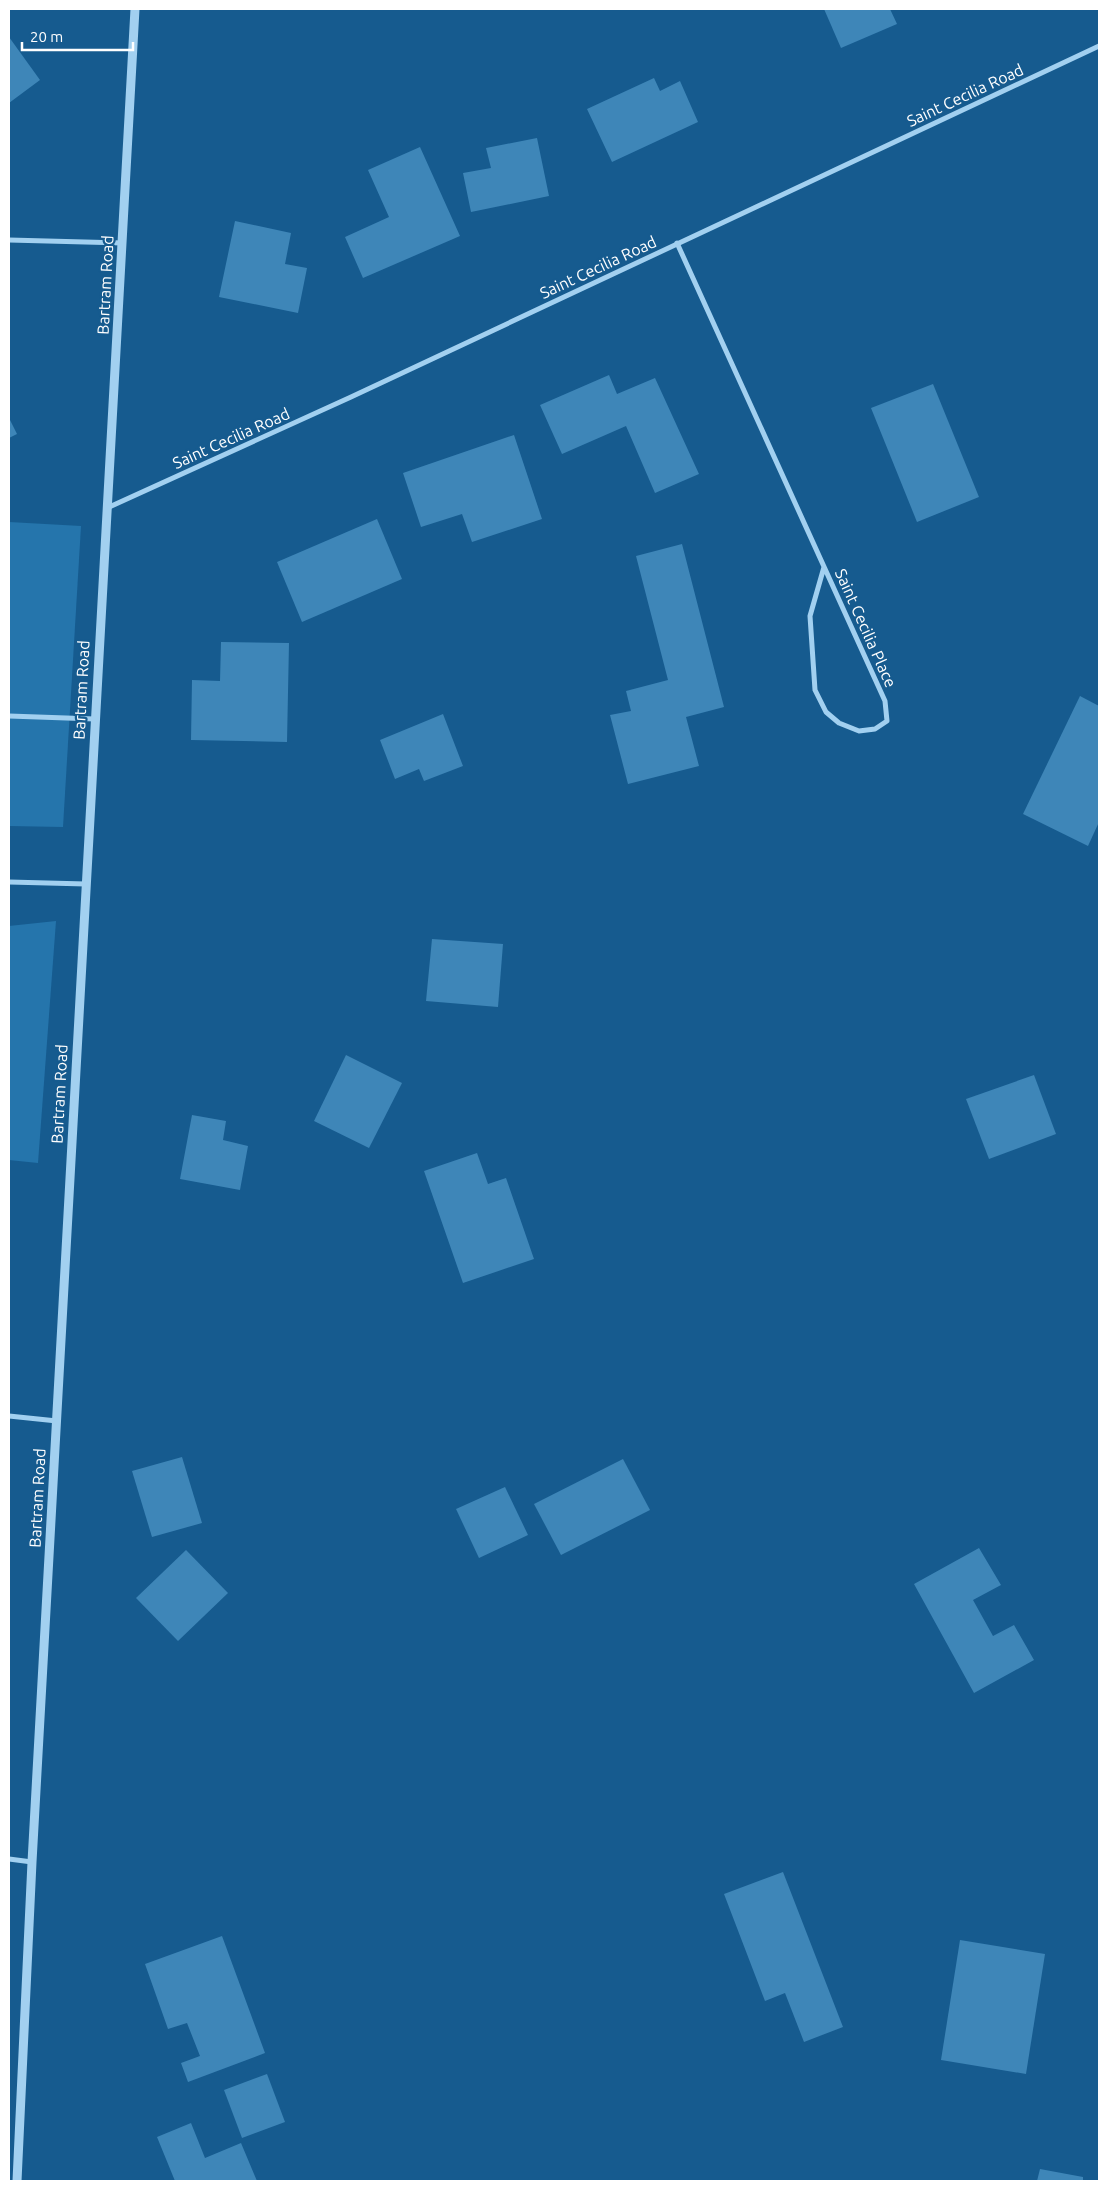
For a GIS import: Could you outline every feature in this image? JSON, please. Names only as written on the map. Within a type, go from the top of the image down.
[{"type":"street","name":"Bartram Road","points":[[16,2181],[94,718],[123,243],[135,9]]},
{"type":"street","name":"Saint Cecilia Road","points":[[107,509],[351,398],[1099,46]]},
{"type":"street","points":[[9,240],[123,243]]},
{"type":"street","name":"Saint Cecilia Place","points":[[677,243],[824,567],[885,702],[887,721],[875,729],[859,731],[839,723],[826,712],[815,690],[810,616],[824,567]]},
{"type":"street","points":[[9,716],[94,718]]},
{"type":"street","points":[[9,882],[86,884]]},
{"type":"street","points":[[9,1416],[56,1421]]},
{"type":"street","points":[[9,1859],[32,1862]]},
{"type":"shaded area","points":[[9,522],[81,526],[63,827],[9,826]]},
{"type":"shaded area","points":[[56,921],[38,1163],[9,1160],[9,926]]},
{"type":"building","points":[[824,9],[890,9],[897,24],[841,48]]},
{"type":"building","points":[[9,37],[40,80],[9,103]]},
{"type":"building","points":[[654,78],[660,91],[680,81],[698,122],[612,162],[587,109]]},
{"type":"building","points":[[537,138],[549,196],[471,212],[463,173],[491,168],[486,148]]},
{"type":"building","points":[[420,147],[460,236],[363,278],[345,237],[389,217],[368,170]]},
{"type":"building","points":[[235,221],[291,233],[285,264],[307,268],[298,313],[219,297]]},
{"type":"building","points":[[609,375],[617,394],[655,378],[699,474],[655,493],[626,426],[562,454],[540,405]]},
{"type":"building","points":[[933,384],[979,497],[917,522],[871,408]]},
{"type":"building","points":[[9,418],[17,434],[9,438]]},
{"type":"building","points":[[514,435],[542,519],[472,542],[462,514],[421,527],[403,473]]},
{"type":"building","points":[[377,519],[402,579],[302,622],[277,562]]},
{"type":"building","points":[[682,544],[724,707],[686,717],[699,766],[628,784],[610,715],[631,711],[626,691],[668,680],[636,556]]},
{"type":"building","points":[[221,642],[289,643],[287,742],[191,740],[192,680],[220,681]]},
{"type":"building","points":[[1080,696],[1099,706],[1099,822],[1088,846],[1023,814]]},
{"type":"building","points":[[443,714],[463,766],[424,781],[419,769],[395,779],[380,740]]},
{"type":"building","points":[[432,939],[503,944],[498,1007],[426,1001]]},
{"type":"building","points":[[346,1055],[402,1083],[369,1148],[314,1121]]},
{"type":"building","points":[[1034,1075],[1056,1134],[989,1159],[966,1099]]},
{"type":"building","points":[[192,1115],[226,1121],[223,1140],[248,1146],[240,1190],[180,1179]]},
{"type":"building","points":[[477,1153],[488,1184],[506,1178],[534,1259],[463,1283],[424,1171]]},
{"type":"building","points":[[182,1457],[202,1523],[152,1537],[132,1471]]},
{"type":"building","points":[[623,1459],[650,1510],[561,1555],[534,1504]]},
{"type":"building","points":[[505,1487],[528,1535],[479,1558],[456,1509]]},
{"type":"building","points":[[979,1548],[1001,1585],[973,1600],[993,1636],[1014,1625],[1034,1660],[974,1693],[914,1584]]},
{"type":"building","points":[[186,1550],[228,1593],[178,1641],[136,1598]]},
{"type":"building","points":[[783,1872],[843,2027],[804,2042],[785,1993],[765,2001],[724,1894]]},
{"type":"building","points":[[222,1936],[265,2053],[188,2082],[181,2063],[200,2056],[187,2023],[168,2029],[145,1964]]},
{"type":"building","points":[[960,1940],[1045,1954],[1026,2074],[941,2060]]},
{"type":"building","points":[[267,2074],[285,2122],[242,2138],[224,2090]]},
{"type":"building","points":[[191,2123],[205,2158],[241,2143],[257,2181],[175,2181],[157,2137]]},
{"type":"building","points":[[1040,2169],[1083,2177],[1083,2181],[1037,2181]]}]
